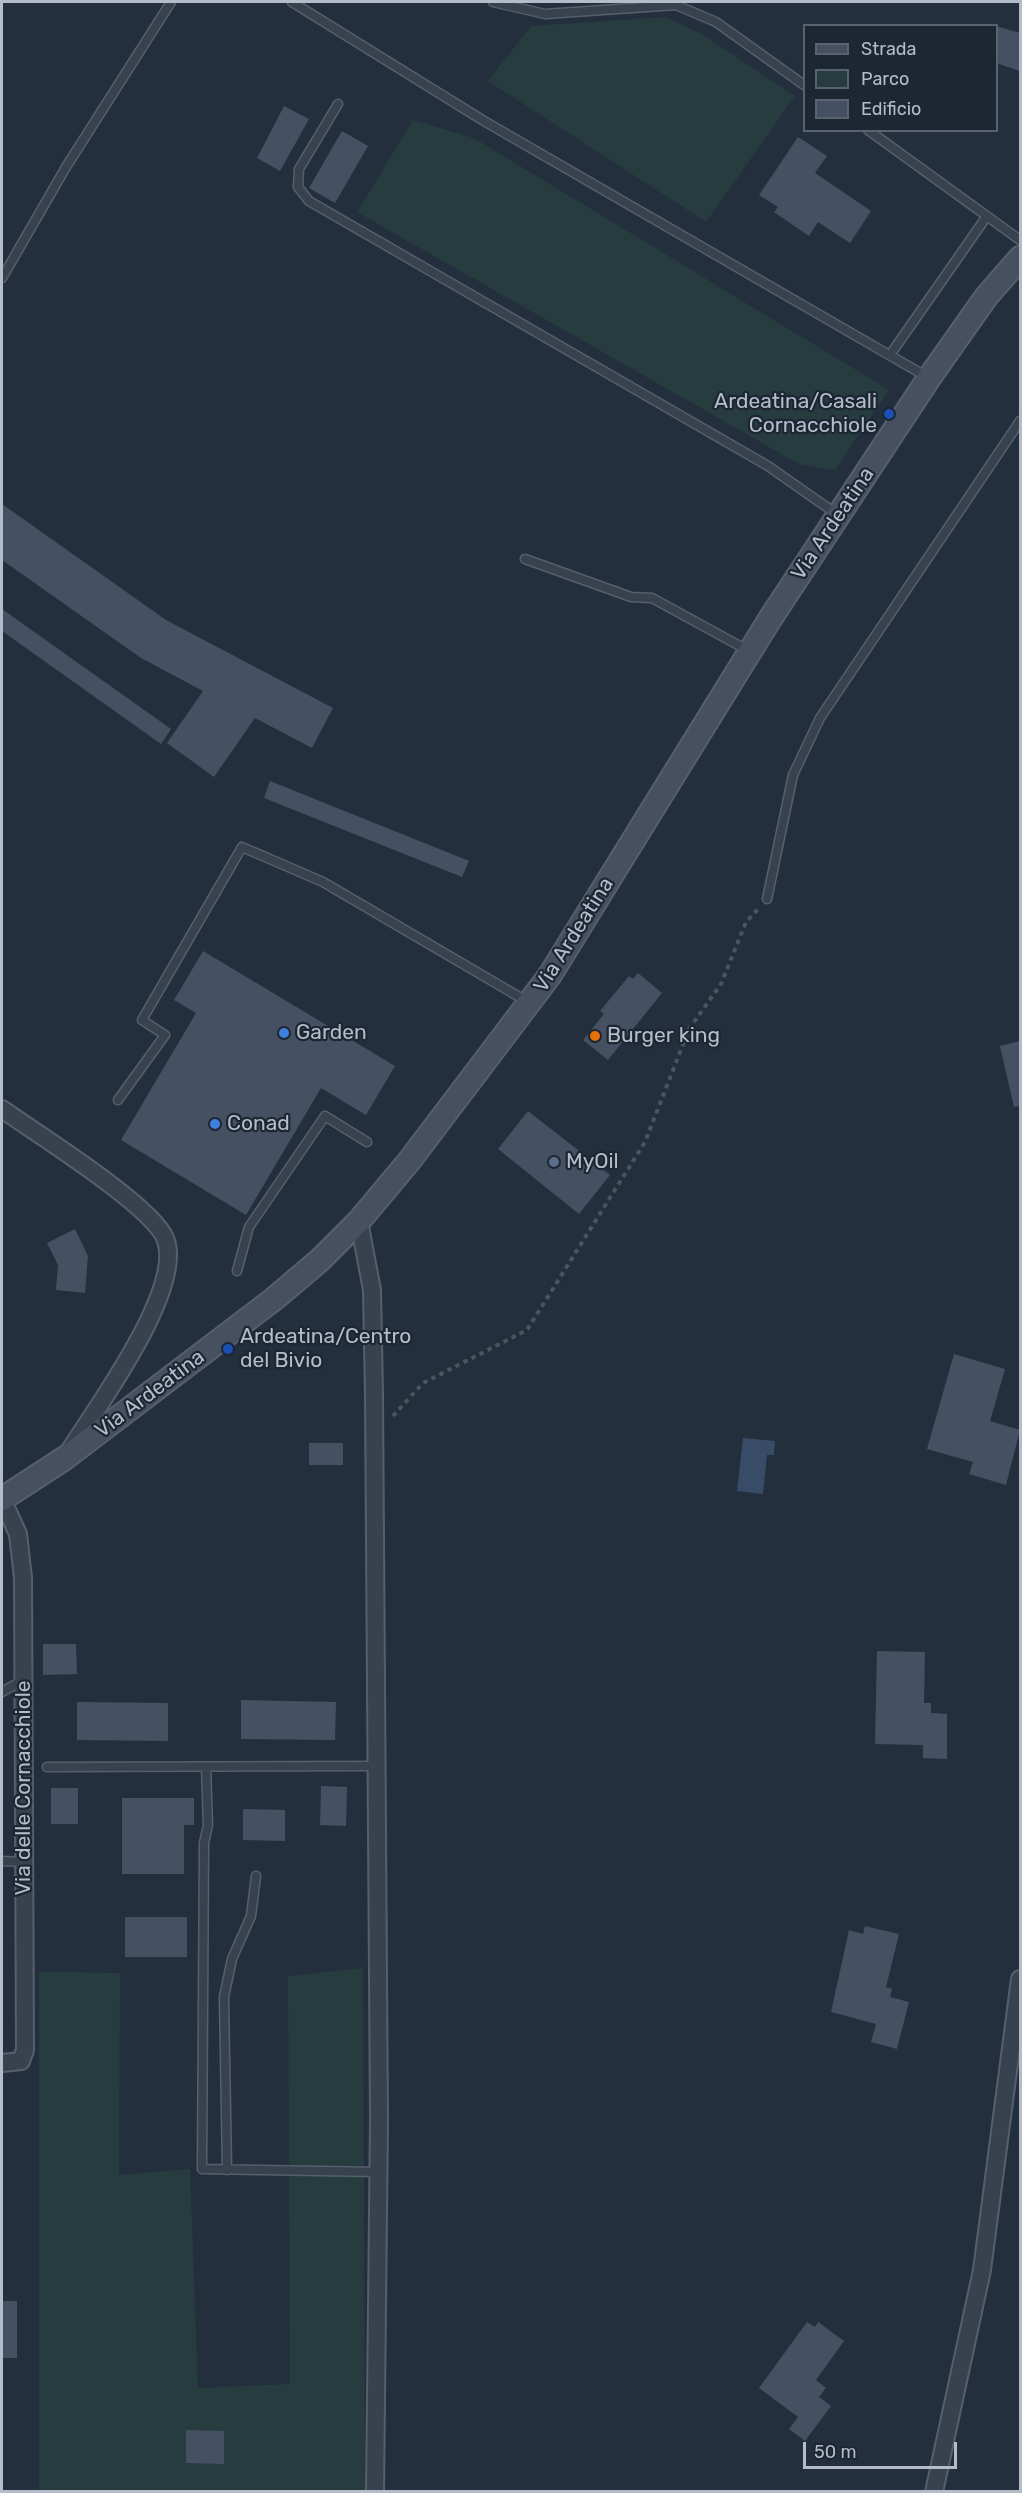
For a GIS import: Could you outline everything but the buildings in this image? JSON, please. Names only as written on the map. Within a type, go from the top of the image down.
[{"type":"main road","name":"Via Ardeatina","points":[[2,1499],[65,1458],[274,1299],[320,1260],[359,1221],[410,1160],[531,1004],[749,651],[838,515],[986,297],[1020,258]]},
{"type":"street","points":[[2,1109],[126,1197],[157,1226],[166,1243],[165,1269],[160,1289],[139,1344],[65,1458]]},
{"type":"street","points":[[359,1221],[372,1290],[374,1437],[378,1766],[375,2492]]},
{"type":"street","name":"Via delle Cornacchiole","points":[[2,1499],[16,1526],[22,1554],[25,2050],[21,2061],[2,2063]]},
{"type":"street","points":[[934,2492],[982,2270],[1020,1979]]},
{"type":"lane","points":[[2,278],[66,167],[171,2]]},
{"type":"lane","points":[[292,2],[484,120],[929,378]]},
{"type":"lane","points":[[493,2],[545,14],[661,5],[685,8],[716,22],[803,84]]},
{"type":"lane","points":[[338,104],[299,169],[298,187],[309,201],[768,466],[838,515]]},
{"type":"lane","points":[[871,132],[1020,240]]},
{"type":"lane","points":[[890,355],[987,216]]},
{"type":"lane","points":[[767,899],[793,775],[820,718],[1020,421]]},
{"type":"lane","points":[[525,559],[631,597],[652,598],[749,651]]},
{"type":"lane","points":[[118,1100],[165,1035],[141,1020],[242,847],[323,882],[531,1004]]},
{"type":"lane","points":[[237,1271],[249,1227],[325,1116],[367,1142]]},
{"type":"lane","points":[[2,1692],[24,1680]]},
{"type":"lane","points":[[46,1767],[378,1766]]},
{"type":"lane","points":[[206,1767],[208,1825],[204,1843],[202,2169],[378,2172]]},
{"type":"lane","points":[[2,1861],[24,1862]]},
{"type":"lane","points":[[227,2170],[224,1997],[232,1959],[251,1916],[256,1876]]},
{"type":"path","points":[[374,1437],[423,1383],[527,1330],[645,1142],[689,1029],[721,984],[746,922],[767,899]]},
{"type":"green space","points":[[666,17],[700,33],[795,96],[706,222],[488,81],[531,26]]},
{"type":"green space","points":[[413,120],[474,138],[889,390],[835,470],[799,464],[357,212]]},
{"type":"green space","points":[[363,1968],[365,2491],[39,2491],[39,1972],[120,1973],[119,2175],[190,2169],[198,2388],[290,2384],[288,1976]]},
{"type":"water","points":[[743,1438],[775,1441],[774,1455],[767,1455],[763,1494],[737,1491]]},
{"type":"place","name":"Ardeatina/Casali Cornacchiole","points":[[889,414]]},
{"type":"place","name":"Garden","points":[[284,1033]]},
{"type":"place","name":"Burger king","points":[[595,1036]]},
{"type":"place","name":"Conad","points":[[215,1124]]},
{"type":"place","name":"MyOil","points":[[554,1162]]},
{"type":"place","name":"Ardeatina/Centro del Bivio","points":[[228,1349]]}]
